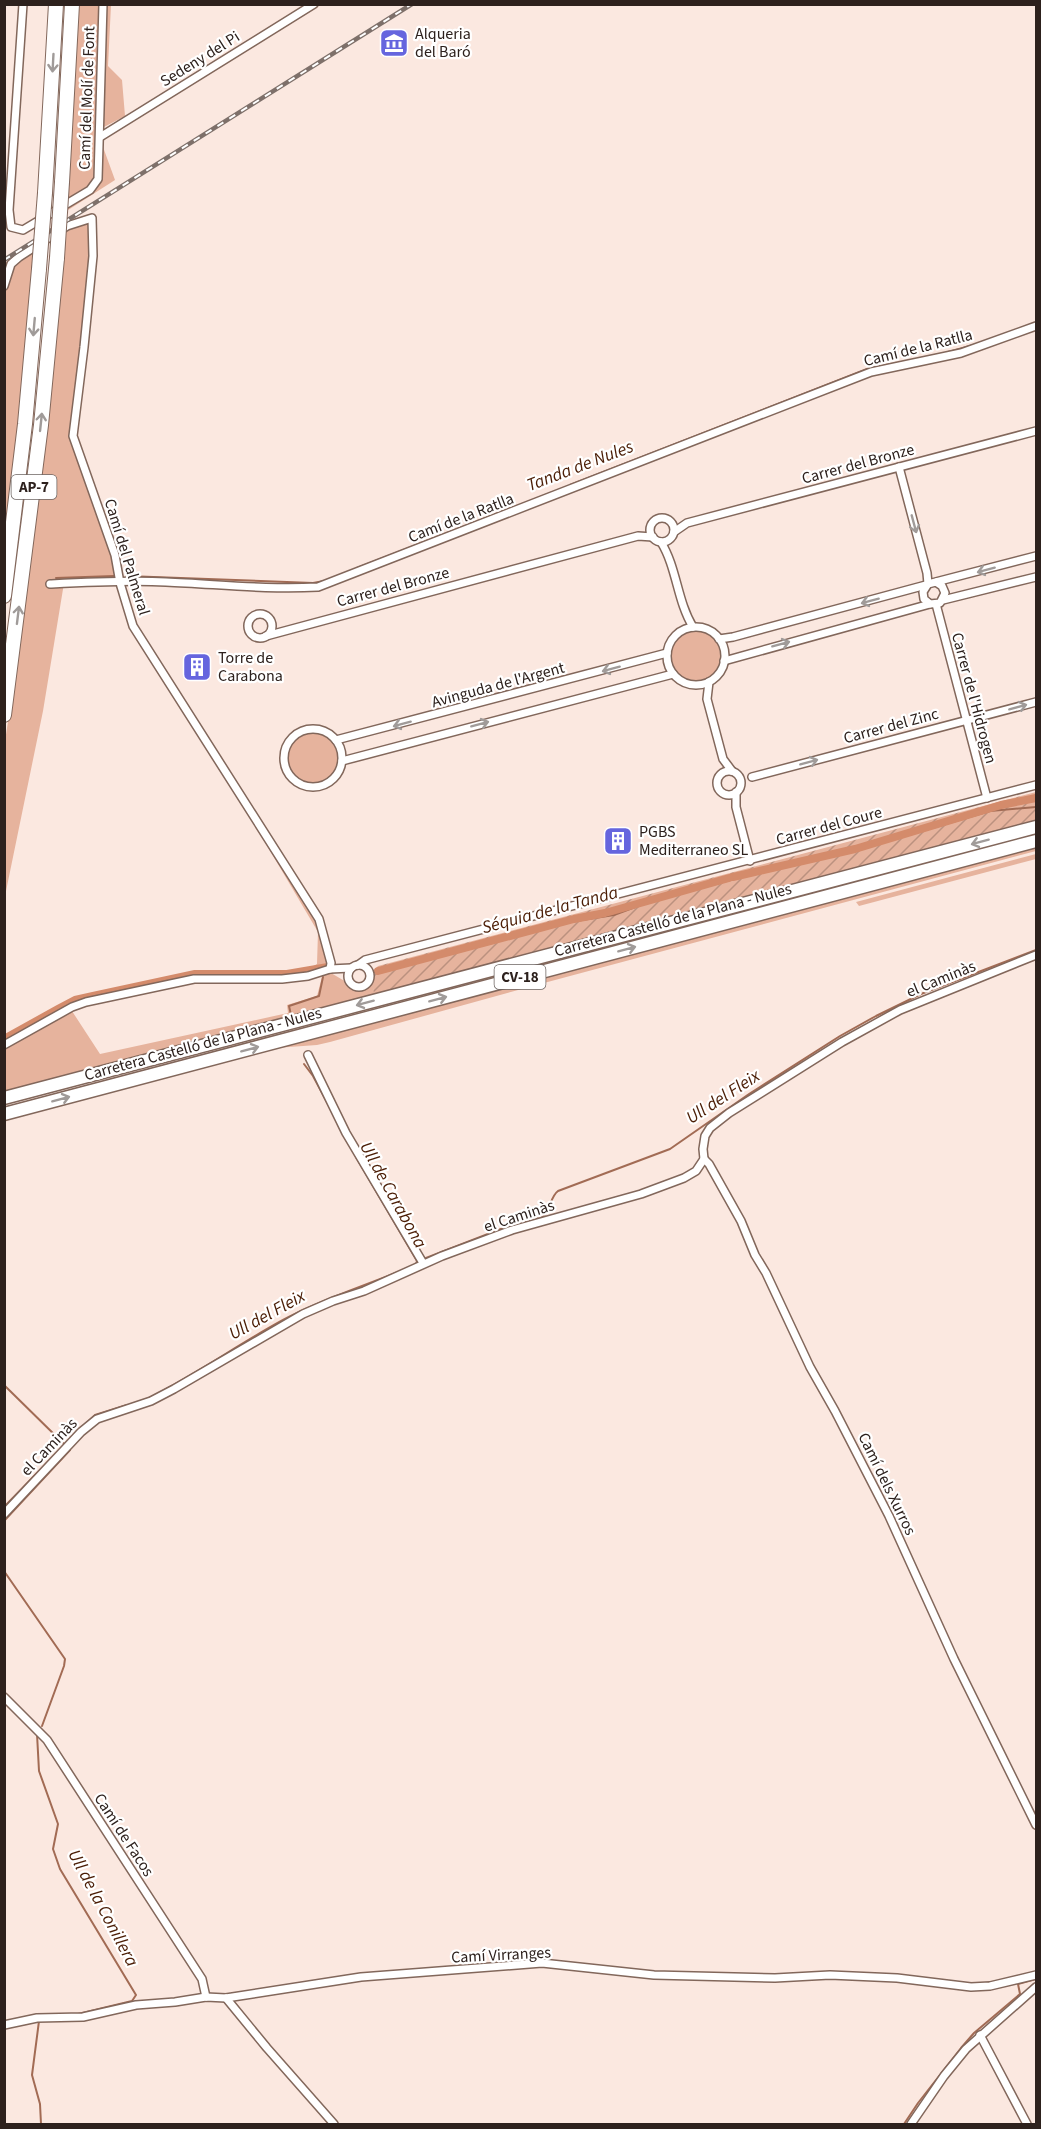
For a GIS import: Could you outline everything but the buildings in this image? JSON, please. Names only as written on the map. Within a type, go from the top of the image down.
[{"type":"highway","name":"AP-7","points":[[4,596],[26,424],[45,193],[56,4]]},
{"type":"highway","name":"AP-7","points":[[4,715],[41,425],[57,258],[72,4]]},
{"type":"main road","name":"Carretera Castelló de la Plana - Nules","points":[[4,1098],[1036,827]]},
{"type":"main road","name":"Carretera Castelló de la Plana - Nules","points":[[4,1113],[1036,841]]},
{"type":"street","name":"Camí del Molí de Font","points":[[24,4],[9,210],[11,227],[23,230],[90,190],[98,179],[103,4]]},
{"type":"street","name":"Sedeny del Pi","points":[[100,137],[314,4]]},
{"type":"street","name":"Camí del Palmeral","points":[[4,286],[11,264],[19,257],[68,226],[92,218],[93,256],[73,436],[106,528],[133,626],[319,919],[331,963],[330,969]]},
{"type":"street","name":"Camí de la Ratlla","points":[[50,584],[120,581],[282,588],[324,585],[871,372],[961,353],[1036,326]]},
{"type":"street","name":"Carrer del Bronze","points":[[670,522],[687,523],[1036,431]]},
{"type":"street","points":[[899,467],[930,584]]},
{"type":"street","points":[[669,555],[672,535],[670,522],[664,518],[657,519],[651,527],[653,537],[661,542],[669,555],[685,614],[693,627]]},
{"type":"street","name":"Carrer del Bronze","points":[[672,535],[687,523]]},
{"type":"street","name":"Carrer del Bronze","points":[[638,536],[651,527]]},
{"type":"street","points":[[661,542],[672,535]]},
{"type":"street","name":"Carrer del Bronze","points":[[266,636],[638,536],[653,537]]},
{"type":"street","points":[[719,639],[1036,556]]},
{"type":"street","points":[[724,661],[1036,577]]},
{"type":"street","points":[[930,584],[942,586],[945,593],[936,603]]},
{"type":"street","points":[[930,584],[923,592],[924,599],[936,603]]},
{"type":"street","name":"Carrer de l'Hidrogen","points":[[936,603],[987,798]]},
{"type":"street","points":[[272,622],[271,630],[266,636],[259,638],[249,629],[249,622],[253,616],[260,614],[267,616],[272,622],[293,628]]},
{"type":"street","points":[[684,630],[685,614]]},
{"type":"street","points":[[693,627],[707,630],[719,639],[724,649],[724,661],[719,673],[709,682],[696,685],[683,682],[673,674],[668,664],[667,653],[672,639],[684,630],[693,627]]},
{"type":"street","name":"Avinguda de l'Argent","points":[[336,740],[667,653]]},
{"type":"street","name":"Avinguda de l'Argent","points":[[342,761],[673,674]]},
{"type":"street","points":[[709,682],[707,699],[723,759],[721,774],[717,780],[718,788],[727,795],[735,807],[750,861]]},
{"type":"street","points":[[696,685],[707,699]]},
{"type":"street","name":"Carrer del Zinc","points":[[741,784],[752,777],[1036,702]]},
{"type":"street","points":[[310,729],[320,730],[336,740],[340,746],[342,761],[336,777],[320,787],[302,785],[295,781],[285,765],[284,755],[287,746],[301,732],[310,729]]},
{"type":"street","points":[[723,759],[741,784],[736,792],[735,807]]},
{"type":"street","points":[[721,774],[735,773]]},
{"type":"street","name":"Carrer del Zinc","points":[[735,773],[752,777]]},
{"type":"street","name":"Carrer del Coure","points":[[4,1045],[72,1007],[86,1002],[194,979],[282,979],[355,966],[364,961],[1036,785]]},
{"type":"street","points":[[727,795],[736,792]]},
{"type":"street","name":"el Caminàs","points":[[4,1514],[81,1432],[97,1419],[151,1401],[303,1314],[364,1291],[423,1263],[512,1230],[641,1194],[684,1178],[696,1171],[704,1159],[705,1136],[710,1128],[729,1113],[842,1042],[900,1010],[1036,955]]},
{"type":"street","name":"Carrer del Coure","points":[[369,971],[385,956]]},
{"type":"street","points":[[330,969],[354,985],[364,985],[369,980],[369,971],[364,966],[355,966],[348,974],[349,980]]},
{"type":"street","points":[[308,1055],[346,1133],[423,1263]]},
{"type":"street","name":"Camí dels Xurros","points":[[704,1159],[741,1221],[755,1255],[766,1273],[810,1367],[889,1516],[954,1659],[1036,1825]]},
{"type":"street","name":"Camí de Facos","points":[[4,1697],[47,1740],[202,1979],[206,1997]]},
{"type":"street","name":"Camí Virranges","points":[[4,2025],[37,2018],[83,2017],[136,2005],[206,1997],[226,1998],[361,1977],[542,1963],[654,1975],[775,1978],[830,1975],[897,1978],[971,1987],[990,1986],[1036,1975]]},
{"type":"street","points":[[911,2124],[944,2076],[980,2035],[1036,1987]]},
{"type":"street","points":[[226,1998],[334,2124]]},
{"type":"street","points":[[980,2035],[1027,2124]]},
{"type":"shaded area","points":[[77,5],[111,5],[108,66],[122,80],[125,116],[104,127],[103,147],[115,180],[65,212]]},
{"type":"shaded area","points":[[92,219],[92,256],[72,436],[106,528],[120,581],[64,583],[43,711],[5,896],[5,741],[13,689],[63,229]]},
{"type":"shaded area","points":[[38,243],[5,570],[5,263]]},
{"type":"shaded area","points":[[696,631],[706,633],[714,639],[720,647],[722,657],[720,667],[714,675],[706,681],[696,683],[686,681],[678,675],[672,667],[670,657],[672,647],[678,639],[686,633]]},
{"type":"shaded area","points":[[308,732],[318,732],[332,739],[339,758],[332,777],[318,784],[308,784],[298,780],[291,773],[287,763],[287,753],[291,743],[298,736]]},
{"type":"shaded area","points":[[229,781],[315,913],[331,973],[358,989],[367,987],[372,978],[375,998],[5,1094],[5,1045],[70,1008],[100,1054],[288,1013],[287,1005],[317,996],[323,973],[309,976],[310,968],[317,964],[318,932]]},
{"type":"shaded area","points":[[1036,792],[1036,822],[375,998],[373,973],[378,966]]},
{"type":"shaded area","points":[[1036,845],[1036,851],[330,1042],[275,1048]]},
{"type":"shaded area","points":[[1036,854],[1036,859],[859,906],[856,902]]},
{"type":"waterway","name":"Tanda de Nules","points":[[948,352],[977,344]]},
{"type":"waterway","name":"Tanda de Nules","points":[[570,485],[867,369],[943,354]]},
{"type":"waterway","name":"Tanda de Nules","points":[[357,568],[553,492]]},
{"type":"waterway","name":"Tanda de Nules","points":[[56,578],[114,576]]},
{"type":"waterway","name":"Tanda de Nules","points":[[126,576],[313,583],[324,581]]},
{"type":"waterway","name":"Séquia de la Tanda","points":[[733,877],[855,849],[1001,805],[1036,798]]},
{"type":"waterway","name":"Séquia de la Tanda","points":[[375,972],[563,923],[614,915],[654,900],[765,871],[847,853],[990,811],[1036,807]]},
{"type":"waterway","name":"Séquia de la Tanda","points":[[378,971],[574,919],[605,913],[729,878]]},
{"type":"waterway","name":"Ull del Fleix","points":[[426,1258],[506,1227],[543,1217],[553,1196],[558,1191],[670,1149],[749,1094],[876,1016],[921,994],[1036,950]]},
{"type":"waterway","name":"Séquia de la Tanda","points":[[4,1039],[75,1000],[195,974],[287,974],[328,967]]},
{"type":"waterway","name":"Ull de Carabona","points":[[291,1015],[289,1006],[319,996],[323,977]]},
{"type":"waterway","name":"Ull de Carabona","points":[[304,1064],[337,1121]]},
{"type":"waterway","name":"Ull de Carabona","points":[[356,1157],[417,1261],[416,1264]]},
{"type":"waterway","name":"Ull del Fleix","points":[[147,1399],[297,1313],[398,1272]]},
{"type":"waterway","name":"Ull de la Conillera","points":[[4,1385],[64,1444]]},
{"type":"waterway","name":"Ull del Fleix","points":[[80,1429],[95,1415],[127,1405]]},
{"type":"waterway","name":"Ull del Fleix","points":[[4,1507],[76,1433]]},
{"type":"waterway","name":"Ull de la Conillera","points":[[4,1521],[70,1450]]},
{"type":"waterway","name":"Ull de la Conillera","points":[[4,1571],[65,1659],[42,1726]]},
{"type":"waterway","name":"Ull de la Conillera","points":[[37,1734],[39,1771],[58,1824],[53,1849],[60,1869],[136,1995],[132,2001],[78,2014]]},
{"type":"waterway","points":[[904,2124],[974,2033],[1020,1994],[1018,1984],[1036,1979]]},
{"type":"waterway","name":"Ull de la Conillera","points":[[42,2014],[57,2014]]},
{"type":"waterway","name":"Ull de la Conillera","points":[[39,2021],[32,2075],[40,2104],[41,2124]]},
{"type":"railway","points":[[4,260],[412,4]]},
{"type":"place","name":"Alqueria del Baró","points":[[394,43]]},
{"type":"place","name":"Torre de Carabona","points":[[197,667]]},
{"type":"place","name":"PGBS Mediterraneo SL","points":[[618,841]]}]
